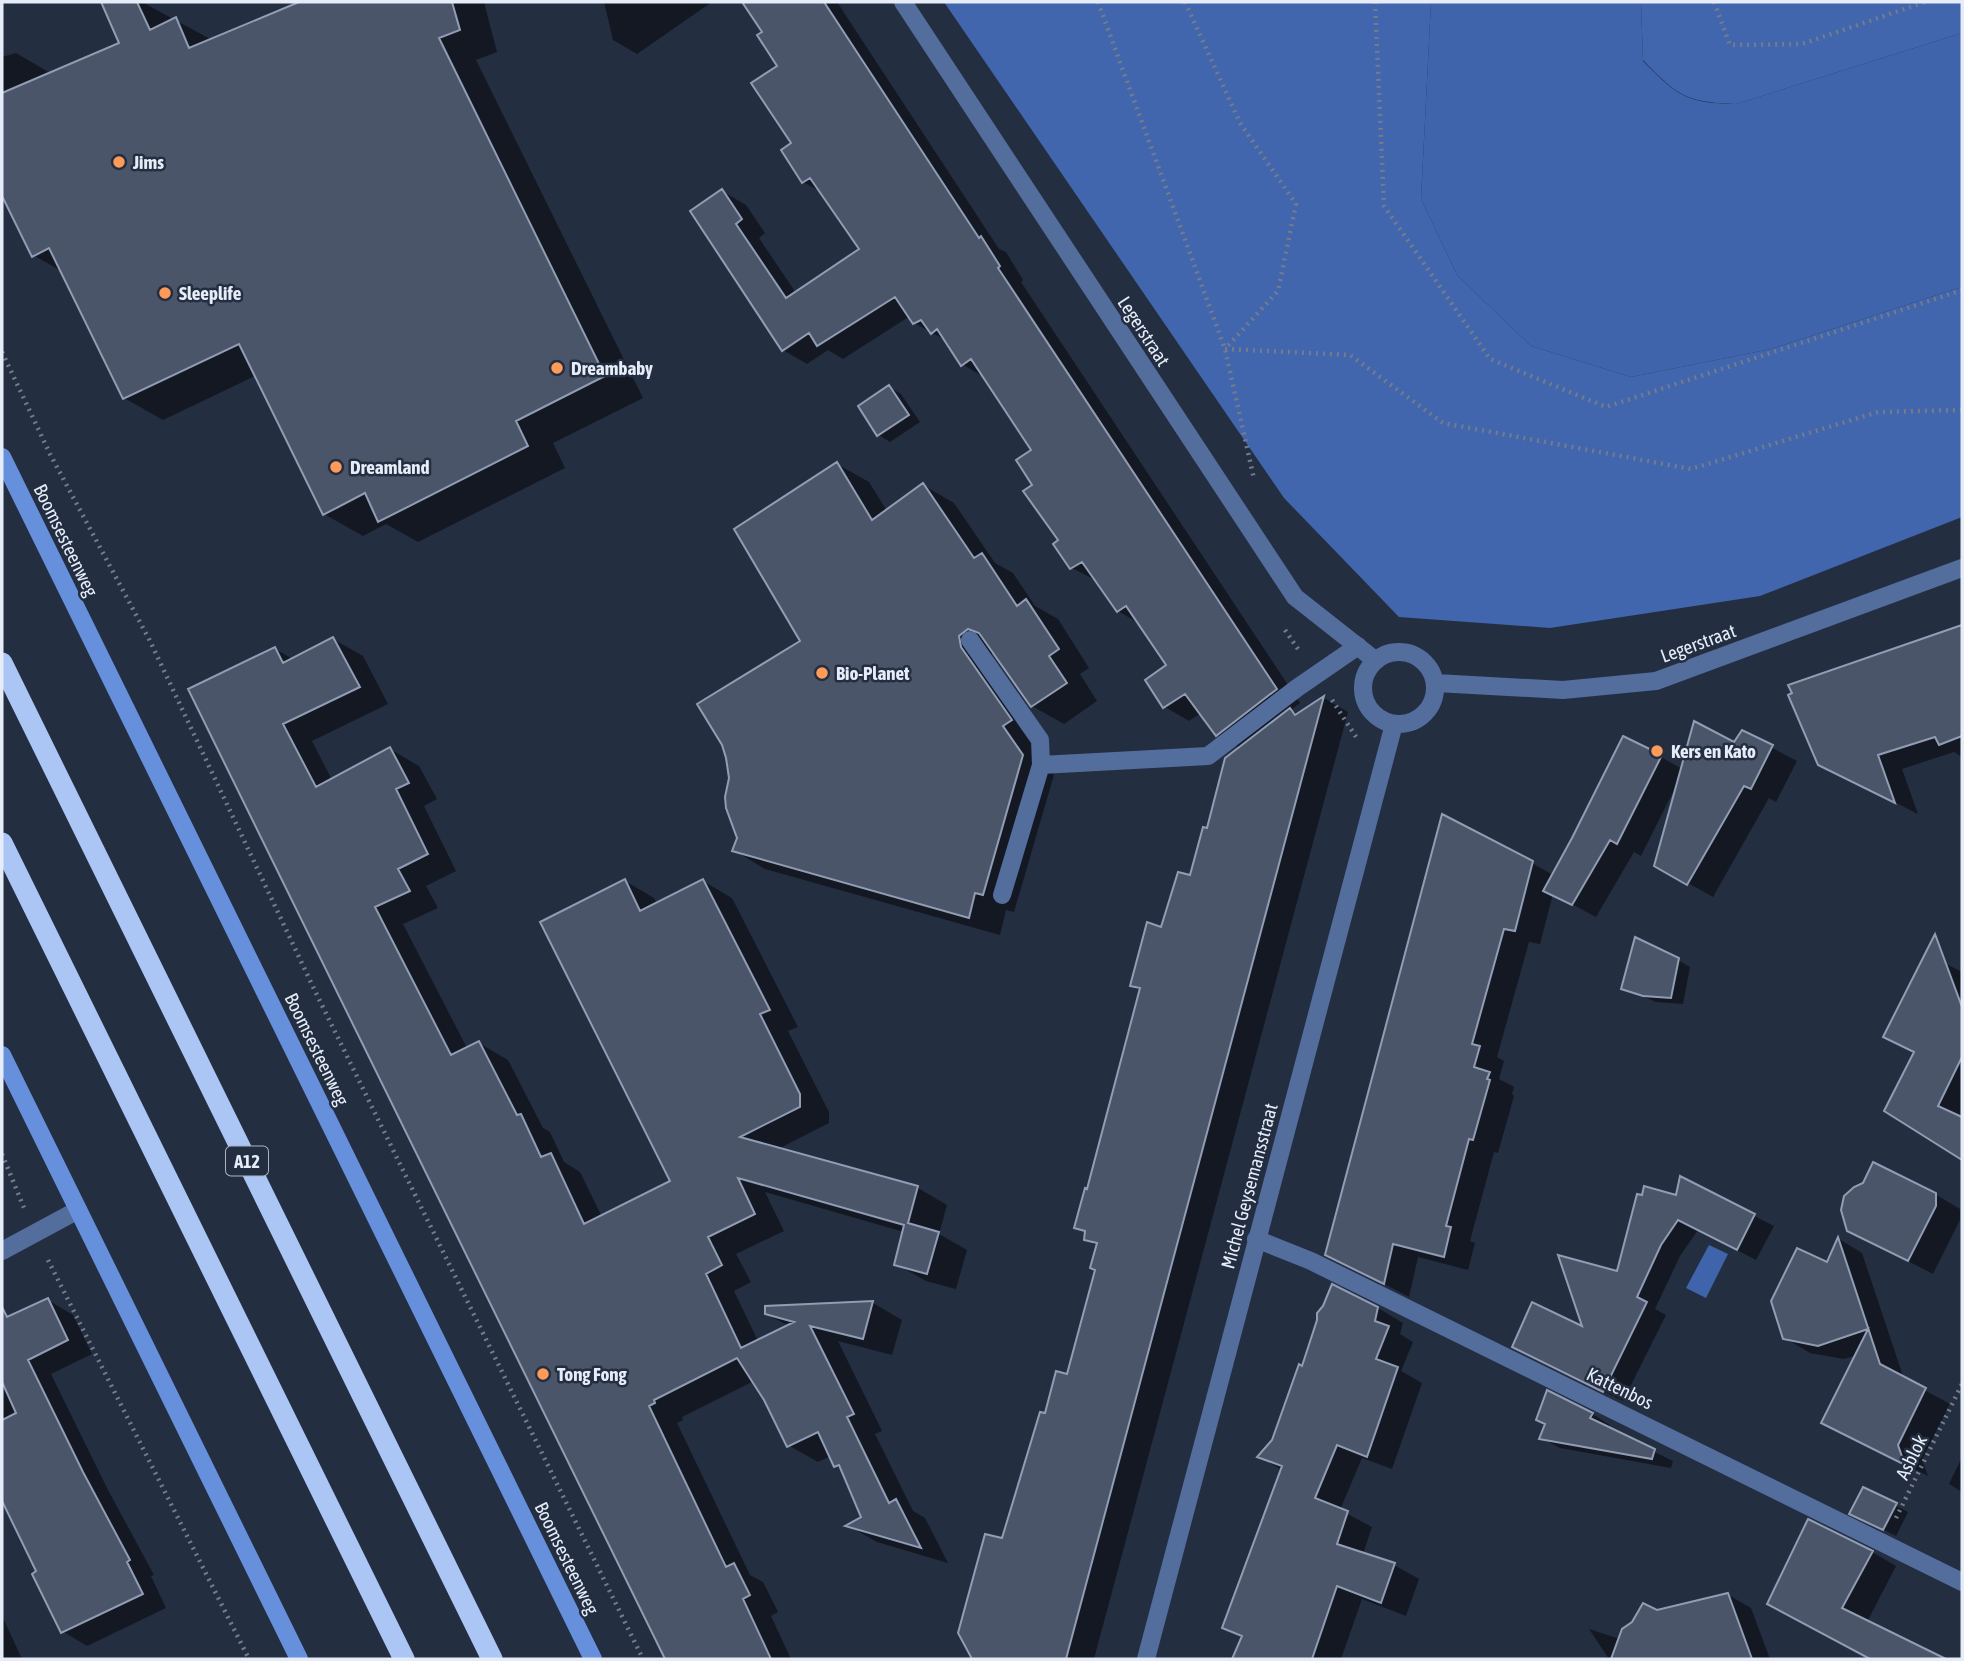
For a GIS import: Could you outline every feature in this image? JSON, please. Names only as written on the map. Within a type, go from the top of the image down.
[{"type":"highway","name":"A12","points":[[2,663],[492,1659]]},
{"type":"highway","points":[[2,843],[404,1659]]},
{"type":"main road","name":"Boomsesteenweg","points":[[2,457],[593,1659]]},
{"type":"main road","points":[[2,1055],[299,1659]]},
{"type":"street","name":"Legerstraat","points":[[902,2],[1294,597],[1375,660]]},
{"type":"street","name":"Legerstraat","points":[[1436,682],[1563,690],[1656,681],[1962,568]]},
{"type":"street","points":[[970,640],[1040,740],[1041,765],[1002,895]]},
{"type":"street","points":[[1041,765],[1208,757],[1297,688],[1358,646]]},
{"type":"street","points":[[1405,651],[1420,657],[1430,668],[1436,682],[1436,694],[1425,714],[1405,724],[1382,720],[1373,713],[1362,692],[1367,669],[1375,660],[1389,652],[1405,651]]},
{"type":"street","name":"Michel Geysemansstraat","points":[[1146,1659],[1394,724]]},
{"type":"street","points":[[2,1251],[78,1210]]},
{"type":"street","name":"Kattenbos","points":[[1256,1239],[1348,1279],[1962,1582]]},
{"type":"path","points":[[1098,2],[1226,349],[1255,485],[1232,503]]},
{"type":"path","points":[[1185,2],[1240,123],[1296,204],[1278,290],[1226,349]]},
{"type":"path","points":[[1375,2],[1384,206],[1490,359],[1606,407],[1962,290]]},
{"type":"path","points":[[1714,2],[1730,45],[1802,44],[1925,2]]},
{"type":"path","points":[[1226,349],[1350,355],[1443,423],[1690,469],[1878,412],[1962,410]]},
{"type":"path","points":[[2,352],[50,454],[150,641],[315,991],[643,1659]]},
{"type":"path","points":[[2,1154],[34,1234],[249,1659]]},
{"type":"path","name":"Asblok","points":[[1884,1543],[1962,1384]]},
{"type":"shaded area","points":[[944,2],[1431,2],[1421,199],[1457,275],[1531,346],[1631,377],[1771,349],[1962,287],[1962,517],[1760,596],[1550,628],[1399,617],[1284,498]]},
{"type":"shaded area","points":[[1431,2],[1641,2],[1643,61],[1674,90],[1684,95],[1705,102],[1736,104],[1962,33],[1962,287],[1771,349],[1631,377],[1531,346],[1457,275],[1421,199]]},
{"type":"shaded area","points":[[1641,2],[1962,2],[1962,33],[1736,104],[1719,103],[1684,95],[1665,82],[1643,60]]},
{"type":"shaded area","points":[[1709,1245],[1728,1254],[1706,1298],[1686,1288]]},
{"type":"building","points":[[101,2],[137,2],[150,30],[176,17],[189,48],[299,2],[452,2],[460,30],[439,38],[605,376],[516,421],[528,446],[378,522],[365,493],[323,515],[239,344],[123,399],[49,248],[32,257],[2,196],[2,93],[119,43]]},
{"type":"building","points":[[742,2],[824,2],[979,238],[981,236],[1000,266],[998,268],[1277,689],[1216,736],[1185,694],[1163,708],[1145,680],[1166,665],[1126,606],[1117,612],[1082,562],[1070,569],[1053,544],[1058,540],[1023,491],[1032,485],[1016,460],[1031,450],[971,359],[961,366],[937,329],[931,334],[921,320],[913,324],[895,297],[817,346],[809,333],[782,351],[690,211],[722,189],[742,219],[736,224],[786,298],[859,249],[810,178],[802,183],[781,150],[791,143],[751,83],[777,66],[757,35],[762,32]]},
{"type":"building","points":[[889,385],[909,415],[877,436],[858,406]]},
{"type":"building","points":[[837,462],[872,520],[923,483],[974,558],[982,553],[1017,606],[1026,599],[1059,649],[1049,656],[1067,683],[1031,707],[979,633],[968,629],[959,636],[961,647],[1012,720],[1003,726],[1023,755],[983,895],[975,893],[969,918],[732,851],[737,838],[726,808],[729,778],[726,758],[722,745],[697,704],[800,641],[734,529]]},
{"type":"building","points":[[1962,625],[1962,736],[1939,745],[1935,737],[1878,755],[1895,803],[1818,765],[1788,695],[1792,693],[1788,685]]},
{"type":"building","points":[[333,637],[360,687],[283,724],[316,787],[390,747],[409,783],[396,789],[428,854],[398,869],[410,891],[375,907],[451,1055],[479,1041],[517,1115],[521,1114],[541,1157],[551,1153],[584,1224],[670,1181],[540,922],[625,879],[640,911],[703,879],[770,1010],[760,1014],[800,1094],[800,1107],[740,1137],[918,1186],[908,1223],[939,1232],[927,1274],[894,1265],[904,1225],[738,1178],[755,1214],[708,1237],[722,1265],[706,1274],[741,1348],[794,1322],[765,1314],[765,1306],[873,1301],[863,1339],[810,1326],[854,1414],[847,1417],[889,1503],[896,1499],[921,1548],[845,1526],[861,1517],[839,1465],[834,1467],[818,1432],[787,1447],[764,1400],[737,1358],[654,1400],[655,1403],[649,1406],[726,1567],[734,1563],[750,1595],[743,1599],[771,1659],[665,1659],[188,689],[275,647],[283,663]]},
{"type":"building","points":[[1324,696],[1066,1659],[972,1659],[958,1633],[985,1534],[1002,1538],[1040,1412],[1045,1413],[1056,1371],[1067,1374],[1095,1270],[1090,1268],[1097,1243],[1084,1240],[1085,1231],[1074,1228],[1085,1188],[1087,1189],[1140,988],[1130,986],[1147,922],[1161,927],[1178,872],[1190,875],[1203,827],[1207,828],[1225,758],[1290,708],[1295,715]]},
{"type":"building","points":[[1694,721],[1734,742],[1742,730],[1773,745],[1751,789],[1744,786],[1687,885],[1654,866]]},
{"type":"building","points":[[1623,736],[1662,755],[1617,844],[1610,840],[1572,905],[1543,891]]},
{"type":"building","points":[[1442,814],[1533,861],[1515,931],[1504,929],[1472,1044],[1480,1046],[1474,1067],[1490,1072],[1487,1079],[1490,1080],[1473,1140],[1469,1139],[1446,1226],[1451,1227],[1444,1257],[1393,1244],[1384,1284],[1325,1255]]},
{"type":"building","points":[[1935,934],[1962,1007],[1962,1057],[1938,1106],[1962,1117],[1962,1160],[1884,1111],[1914,1052],[1883,1037]]},
{"type":"building","points":[[1635,937],[1679,958],[1671,998],[1643,996],[1621,989]]},
{"type":"building","points":[[1873,1162],[1936,1193],[1936,1206],[1908,1261],[1847,1231],[1841,1210],[1844,1196],[1863,1183]]},
{"type":"building","points":[[1680,1176],[1755,1214],[1737,1250],[1678,1220],[1661,1245],[1637,1297],[1647,1302],[1603,1392],[1512,1347],[1532,1302],[1582,1326],[1558,1255],[1617,1271],[1637,1194],[1642,1195],[1644,1186],[1676,1195]]},
{"type":"building","points":[[1838,1237],[1880,1364],[1926,1388],[1898,1445],[1905,1465],[1821,1423],[1868,1329],[1818,1346],[1783,1339],[1771,1301],[1797,1248],[1827,1262]]},
{"type":"building","points":[[1332,1284],[1378,1307],[1375,1321],[1389,1326],[1376,1359],[1398,1367],[1367,1457],[1337,1445],[1315,1498],[1348,1511],[1337,1544],[1395,1563],[1381,1603],[1337,1586],[1312,1659],[1232,1659],[1242,1636],[1222,1628],[1282,1466],[1257,1457],[1272,1440],[1299,1364],[1302,1366],[1317,1313],[1323,1306]]},
{"type":"building","points":[[48,1298],[68,1340],[28,1360],[130,1560],[127,1562],[143,1594],[61,1633],[32,1574],[36,1571],[2,1501],[2,1420],[16,1413],[2,1382],[2,1307],[7,1317]]},
{"type":"building","points":[[1547,1390],[1593,1413],[1590,1418],[1655,1449],[1652,1459],[1539,1439],[1545,1424],[1536,1420]]},
{"type":"building","points":[[1863,1487],[1897,1503],[1883,1530],[1849,1514]]},
{"type":"building","points":[[1808,1519],[1873,1551],[1842,1608],[1946,1659],[1870,1659],[1767,1604]]},
{"type":"building","points":[[1728,1593],[1752,1659],[1611,1659],[1622,1629],[1632,1622],[1643,1603],[1657,1610]]},
{"type":"place","name":"Jims","points":[[119,162]]},
{"type":"place","name":"Sleeplife","points":[[165,293]]},
{"type":"place","name":"Dreambaby","points":[[557,368]]},
{"type":"place","name":"Dreamland","points":[[336,467]]},
{"type":"place","name":"Bio-Planet","points":[[822,673]]},
{"type":"place","name":"Kers en Kato","points":[[1657,751]]},
{"type":"place","name":"Tong Fong","points":[[543,1374]]}]
